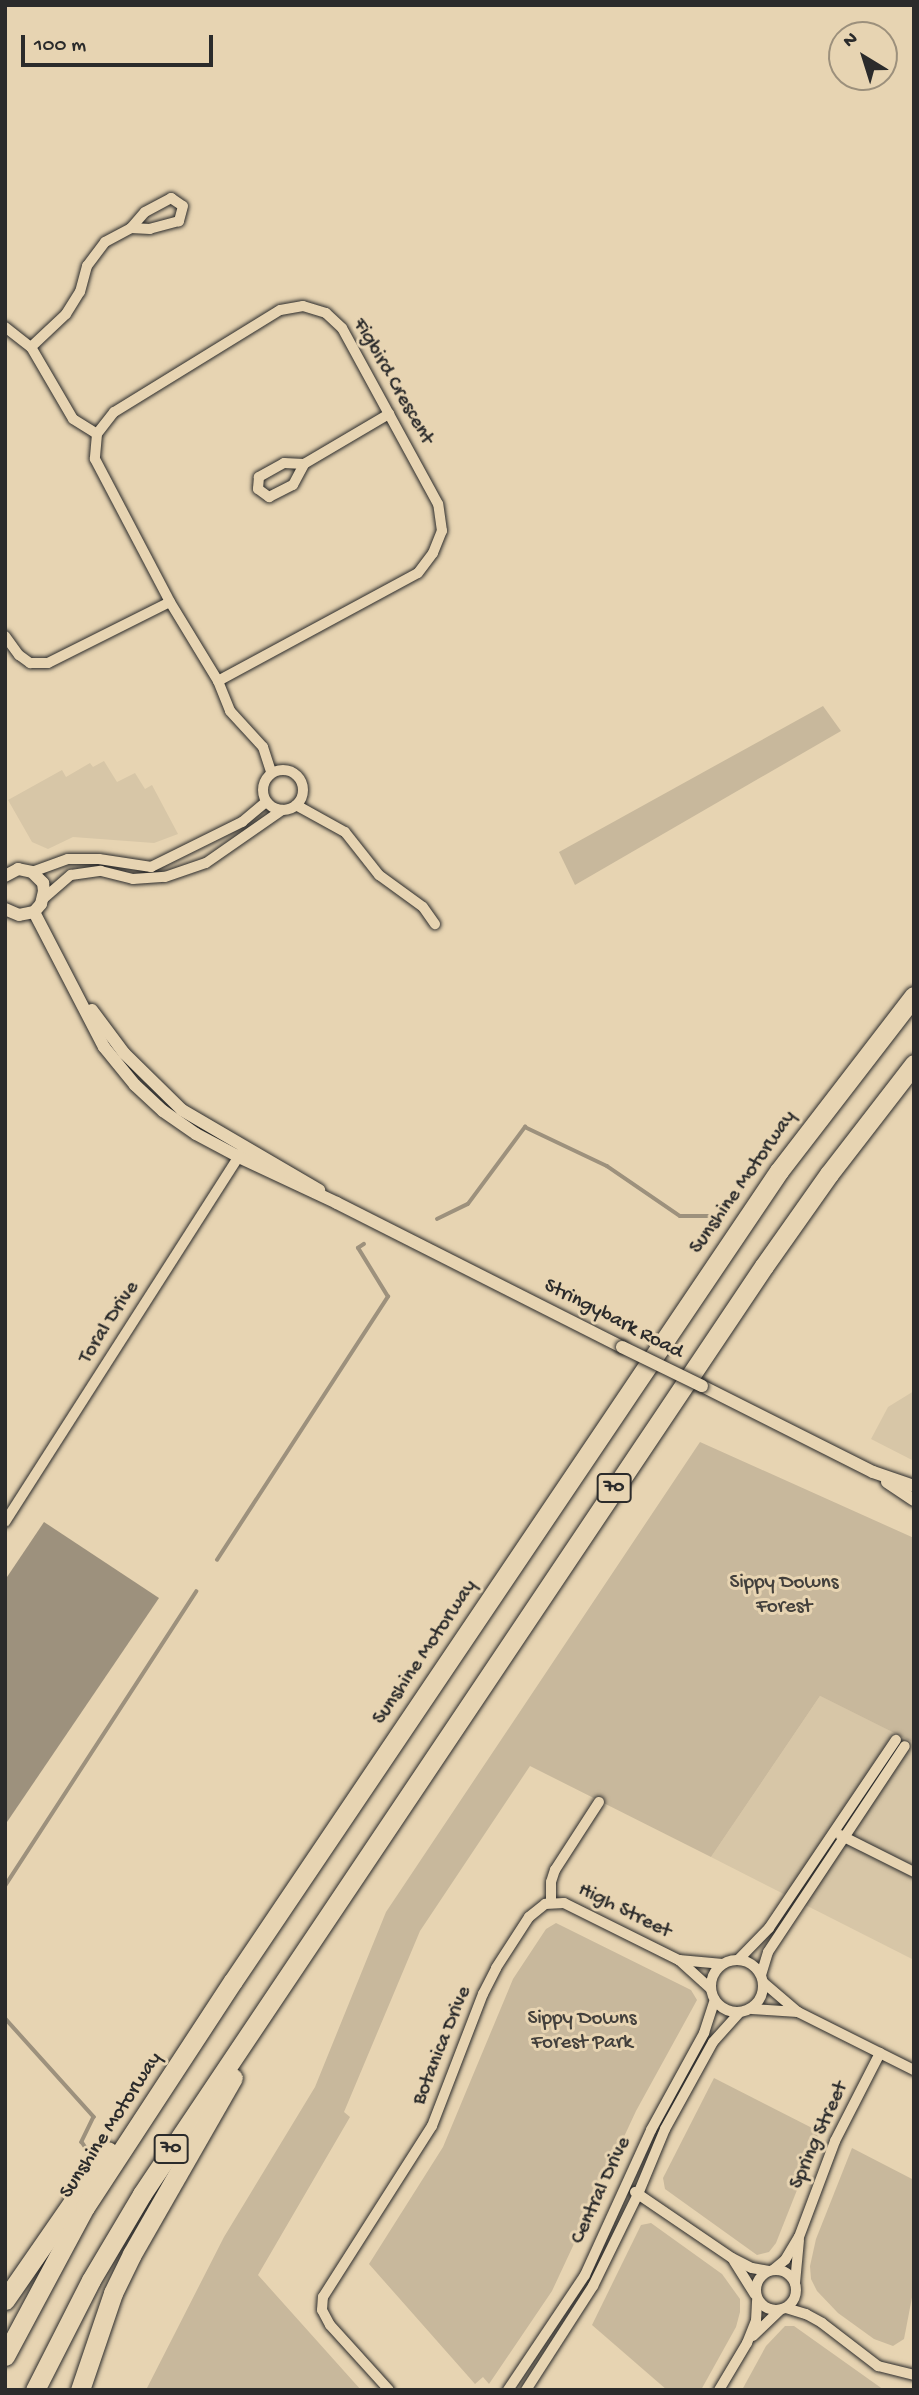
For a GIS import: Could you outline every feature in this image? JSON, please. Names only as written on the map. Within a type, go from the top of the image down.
[{"type":"highway","name":"Sunshine Motorway","points":[[5,2356],[85,2207],[233,1981],[750,1212],[836,1093],[914,996]]},
{"type":"highway","name":"70","points":[[36,2390],[91,2280],[142,2194],[764,1266],[829,1174],[914,1064]]},
{"type":"highway","points":[[80,2390],[113,2293],[132,2255],[326,1919]]},
{"type":"highway","points":[[5,2300],[95,2168],[233,1981]]},
{"type":"street","points":[[31,347],[66,314],[80,292],[87,266],[105,242],[131,228]]},
{"type":"street","name":"Figbird Crescent","points":[[97,434],[114,412],[280,310],[303,306],[326,313],[342,328],[438,503],[442,531],[433,552],[418,573],[218,681]]},
{"type":"street","points":[[5,327],[31,347],[73,419],[97,434],[95,459],[170,602],[218,681],[230,710],[263,747],[271,772],[262,787],[266,802],[282,810]]},
{"type":"street","points":[[304,464],[389,414]]},
{"type":"street","points":[[5,636],[19,655],[30,663],[48,663],[170,602]]},
{"type":"street","points":[[5,909],[19,915],[34,912],[43,899],[71,875],[102,871],[133,879],[165,877],[206,863],[282,810],[296,805],[303,794],[301,779],[288,769],[271,772]]},
{"type":"street","points":[[7,870],[32,872],[68,859],[99,859],[151,867],[242,822],[266,802]]},
{"type":"street","points":[[296,805],[345,832],[379,875],[424,907],[435,924]]},
{"type":"street","points":[[32,872],[43,883],[43,899]]},
{"type":"street","name":"Stringybark Road","points":[[34,912],[104,1047],[135,1085],[195,1134],[873,1472],[914,1500]]},
{"type":"street","name":"Stringybark Road","points":[[77,991],[124,1053],[182,1110],[246,1145],[337,1203]]},
{"type":"street","name":"Toral Drive","points":[[5,1522],[246,1145]]},
{"type":"street","name":"Stringybark Road","points":[[873,1472],[914,1486]]},
{"type":"street","points":[[752,2009],[761,1997],[768,1952],[839,1834],[900,1743]]},
{"type":"street","points":[[551,1902],[551,1882],[555,1870],[599,1802]]},
{"type":"street","points":[[839,1834],[914,1872]]},
{"type":"street","points":[[738,1960],[769,1928],[839,1834]]},
{"type":"street","name":"High Street","points":[[551,1902],[568,1904],[679,1960],[711,1989]]},
{"type":"street","name":"Botanica Drive","points":[[388,2390],[330,2325],[322,2311],[327,2289],[432,2126],[496,1968],[529,1917],[551,1902]]},
{"type":"street","name":"High Street","points":[[679,1960],[723,1964]]},
{"type":"street","points":[[798,2012],[752,2009],[739,2013],[725,2010],[715,2000],[711,1989],[713,1974],[723,1964],[738,1960],[752,1964],[762,1979],[798,2012],[914,2070]]},
{"type":"street","name":"Central Drive","points":[[508,2390],[559,2318],[584,2275],[651,2130],[704,2033],[715,2000]]},
{"type":"street","name":"Central Drive","points":[[526,2390],[593,2287],[638,2194],[665,2129],[707,2053],[720,2032],[739,2013]]},
{"type":"street","name":"Spring Street","points":[[771,2270],[785,2260],[799,2237],[835,2141],[880,2053]]},
{"type":"street","points":[[625,2189],[638,2194],[732,2258],[752,2268],[787,2273],[822,2323]]},
{"type":"street","name":"Spring Street","points":[[796,2287],[799,2237]]},
{"type":"street","points":[[732,2258],[756,2297],[767,2309],[806,2314],[878,2366],[914,2375]]},
{"type":"street","points":[[719,2390],[747,2343],[756,2320],[757,2281],[771,2270]]},
{"type":"street","points":[[747,2343],[783,2309],[796,2287]]},
{"type":"shaded area","points":[[104,761],[117,782],[135,773],[145,789],[152,785],[178,834],[154,843],[73,837],[48,849],[32,842],[8,800],[62,770],[66,777],[90,763],[93,767]]},
{"type":"shaded area","points":[[914,1391],[914,1461],[871,1439],[888,1407]]},
{"type":"shaded area","points":[[44,1522],[159,1598],[5,1825],[5,1580]]},
{"type":"shaded area","points":[[820,1696],[914,1743],[914,1960],[711,1857]]},
{"type":"green space","points":[[823,706],[841,731],[575,885],[559,852]]},
{"type":"green space","name":"Sippy Downs Forest","points":[[700,1442],[914,1538],[914,1743],[820,1696],[711,1857],[530,1766],[420,1931],[344,2112],[350,2117],[258,2275],[361,2390],[146,2390],[224,2237],[315,2087],[386,1912]]},
{"type":"green space","name":"Sippy Downs Forest Park","points":[[556,1923],[691,1990],[697,2000],[636,2111],[552,2291],[489,2384],[483,2377],[475,2384],[369,2264],[443,2147],[513,1979],[546,1929]]},
{"type":"green space","points":[[714,2078],[820,2132],[776,2243],[769,2252],[757,2255],[665,2189],[663,2178]]},
{"type":"green space","points":[[852,2148],[914,2180],[914,2287],[904,2339],[893,2346],[874,2339],[838,2313],[817,2291],[811,2279],[810,2266],[816,2239]]},
{"type":"green space","points":[[651,2223],[722,2274],[740,2299],[736,2327],[701,2390],[667,2390],[592,2325],[641,2225]]},
{"type":"green space","points":[[785,2326],[794,2326],[884,2390],[742,2390],[766,2346]]},
{"type":"waterway","points":[[437,1219],[468,1204],[525,1127],[607,1166],[680,1216],[709,1216]]},
{"type":"waterway","points":[[217,1560],[388,1297],[358,1248],[364,1244]]},
{"type":"waterway","points":[[5,1886],[196,1592]]},
{"type":"waterway","points":[[5,2018],[94,2117],[82,2142],[90,2154]]}]
